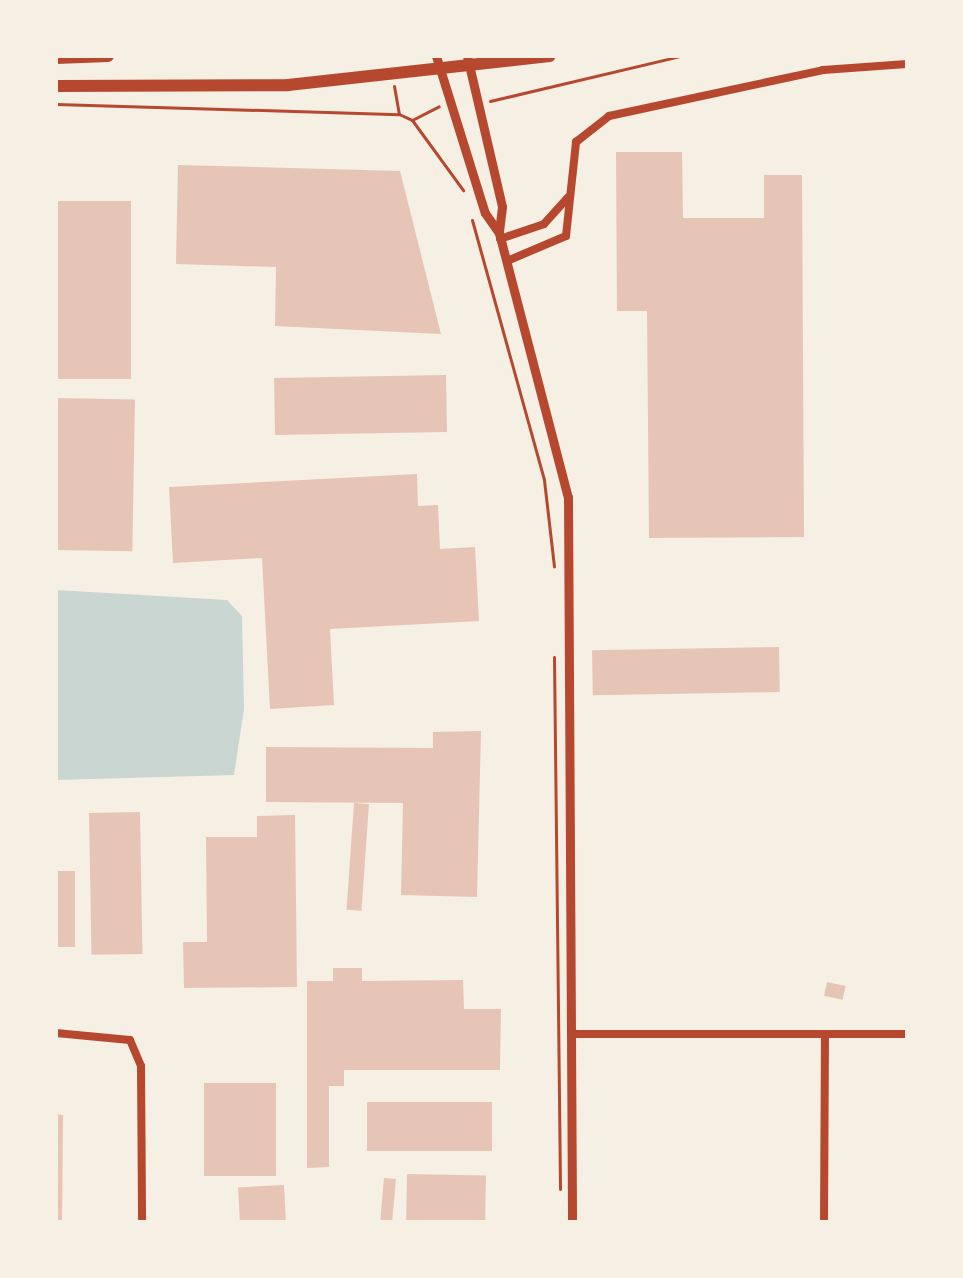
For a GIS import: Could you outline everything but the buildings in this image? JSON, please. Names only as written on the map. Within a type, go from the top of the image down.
[{"type":"main road","points":[[56,58],[108,56]]},
{"type":"main road","points":[[56,86],[288,85],[443,72],[469,62],[549,56]]},
{"type":"street","points":[[436,56],[485,213],[500,236],[568,497],[574,1034],[572,1222]]},
{"type":"street","points":[[507,261],[566,236],[576,142],[609,116],[823,70],[902,61]]},
{"type":"street","points":[[469,62],[502,207],[500,236]]},
{"type":"street","points":[[500,236],[544,224],[568,197]]},
{"type":"street","points":[[56,1033],[130,1040],[141,1066],[142,1222]]},
{"type":"street","points":[[574,1034],[907,1034]]},
{"type":"street","points":[[824,1222],[825,1034]]},
{"type":"path","points":[[511,98],[680,56]]},
{"type":"path","points":[[56,104],[399,114],[412,120],[464,193]]},
{"type":"path","points":[[469,207],[544,480],[556,578]]},
{"type":"path","points":[[555,641],[556,1189],[572,1190]]},
{"type":"shaded area","points":[[56,590],[227,600],[242,616],[244,709],[234,775],[56,780]]}]
